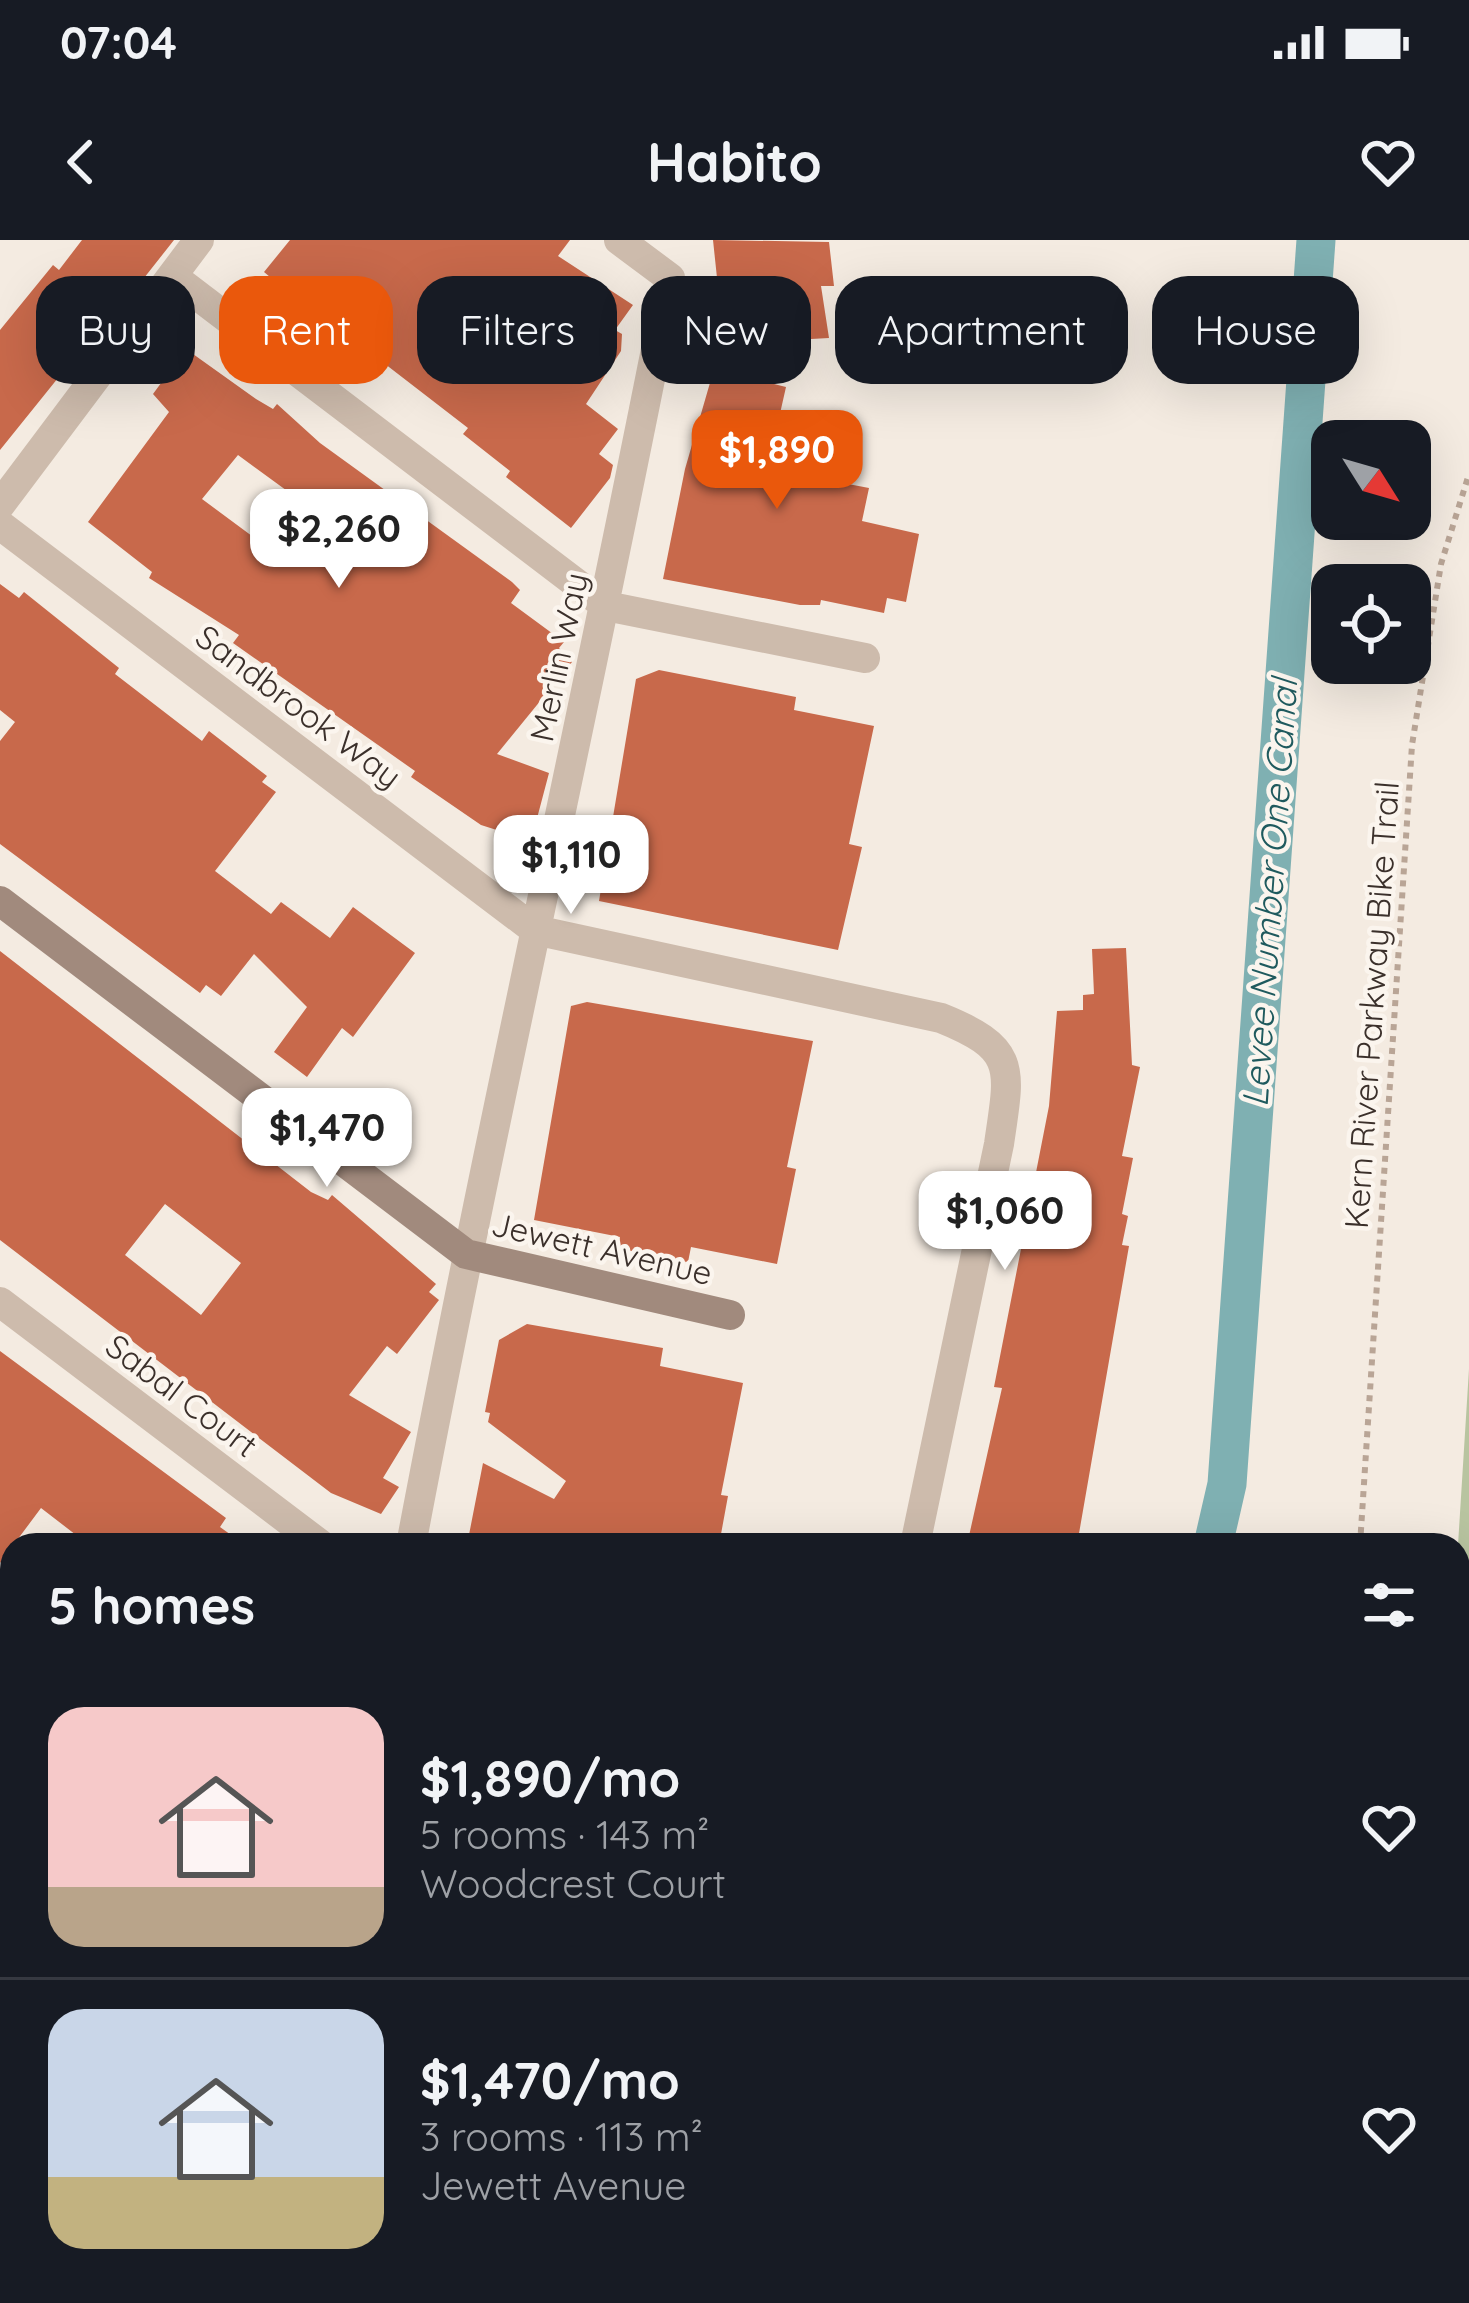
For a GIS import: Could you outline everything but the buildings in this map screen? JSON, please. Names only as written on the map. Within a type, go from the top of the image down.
[{"type":"street","points":[[172,276],[200,240]]},
{"type":"street","name":"Merlin Way","points":[[413,1533],[466,1254],[606,607],[670,278],[619,240]]},
{"type":"street","points":[[195,294],[606,607],[865,658]]},
{"type":"street","points":[[0,505],[91,384]]},
{"type":"street","name":"Sandbrook Way","points":[[0,525],[535,929],[941,1018],[998,1048],[1008,1082],[917,1533]]},
{"type":"street","name":"Jewett Avenue","points":[[0,901],[466,1254],[730,1315]]},
{"type":"street","name":"Sabal Court","points":[[0,1302],[304,1533]]},
{"type":"path","name":"Kern River Parkway Bike Trail","points":[[1361,1533],[1412,745],[1441,564],[1469,474]]},
{"type":"green space","points":[[1469,1369],[1469,1533],[1459,1533]]},
{"type":"waterway","name":"Levee Number One Canal","points":[[1216,1533],[1227,1484],[1316,240]]}]
